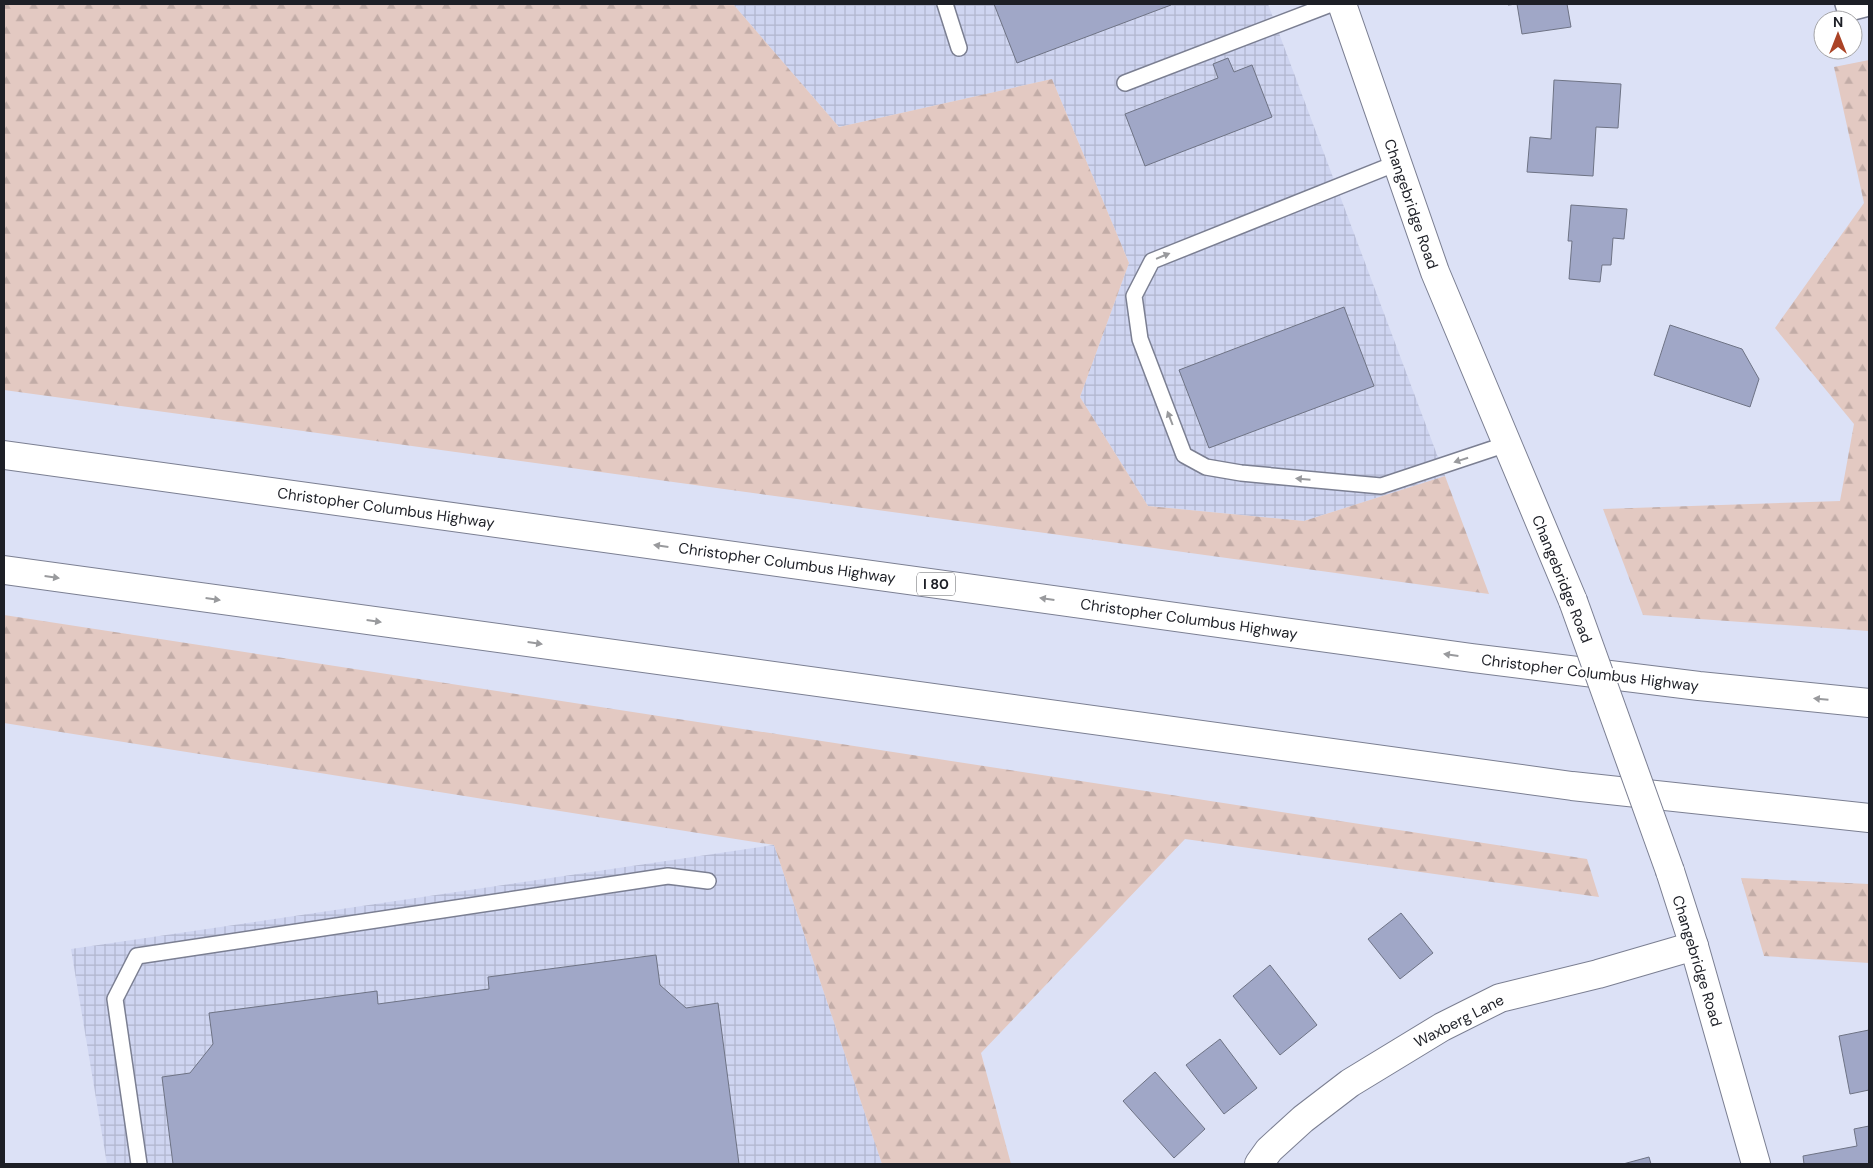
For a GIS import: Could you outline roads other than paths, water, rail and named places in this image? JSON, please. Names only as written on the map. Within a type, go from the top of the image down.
[{"type":"main road","name":"Changebridge Road","points":[[1342,4],[1435,272],[1573,601],[1670,871],[1694,946],[1756,1164]]},
{"type":"main road","name":"Christopher Columbus Highway","points":[[4,455],[1472,658],[1699,686],[1869,703]]},
{"type":"main road","points":[[4,570],[1562,785],[1696,801],[1869,818]]},
{"type":"main road","name":"Waxberg Lane","points":[[1259,1164],[1269,1150],[1303,1119],[1350,1082],[1442,1027],[1500,998],[1598,974],[1694,946]]},
{"type":"lane","points":[[945,4],[959,48]]},
{"type":"lane","points":[[1125,82],[1331,4]]},
{"type":"lane","points":[[1843,4],[1846,14],[1869,8]]},
{"type":"lane","points":[[1397,163],[1152,261],[1134,296],[1140,339],[1184,455],[1206,467],[1241,473],[1381,486],[1507,444]]},
{"type":"lane","points":[[139,1164],[115,999],[137,956],[668,876],[708,882]]}]
